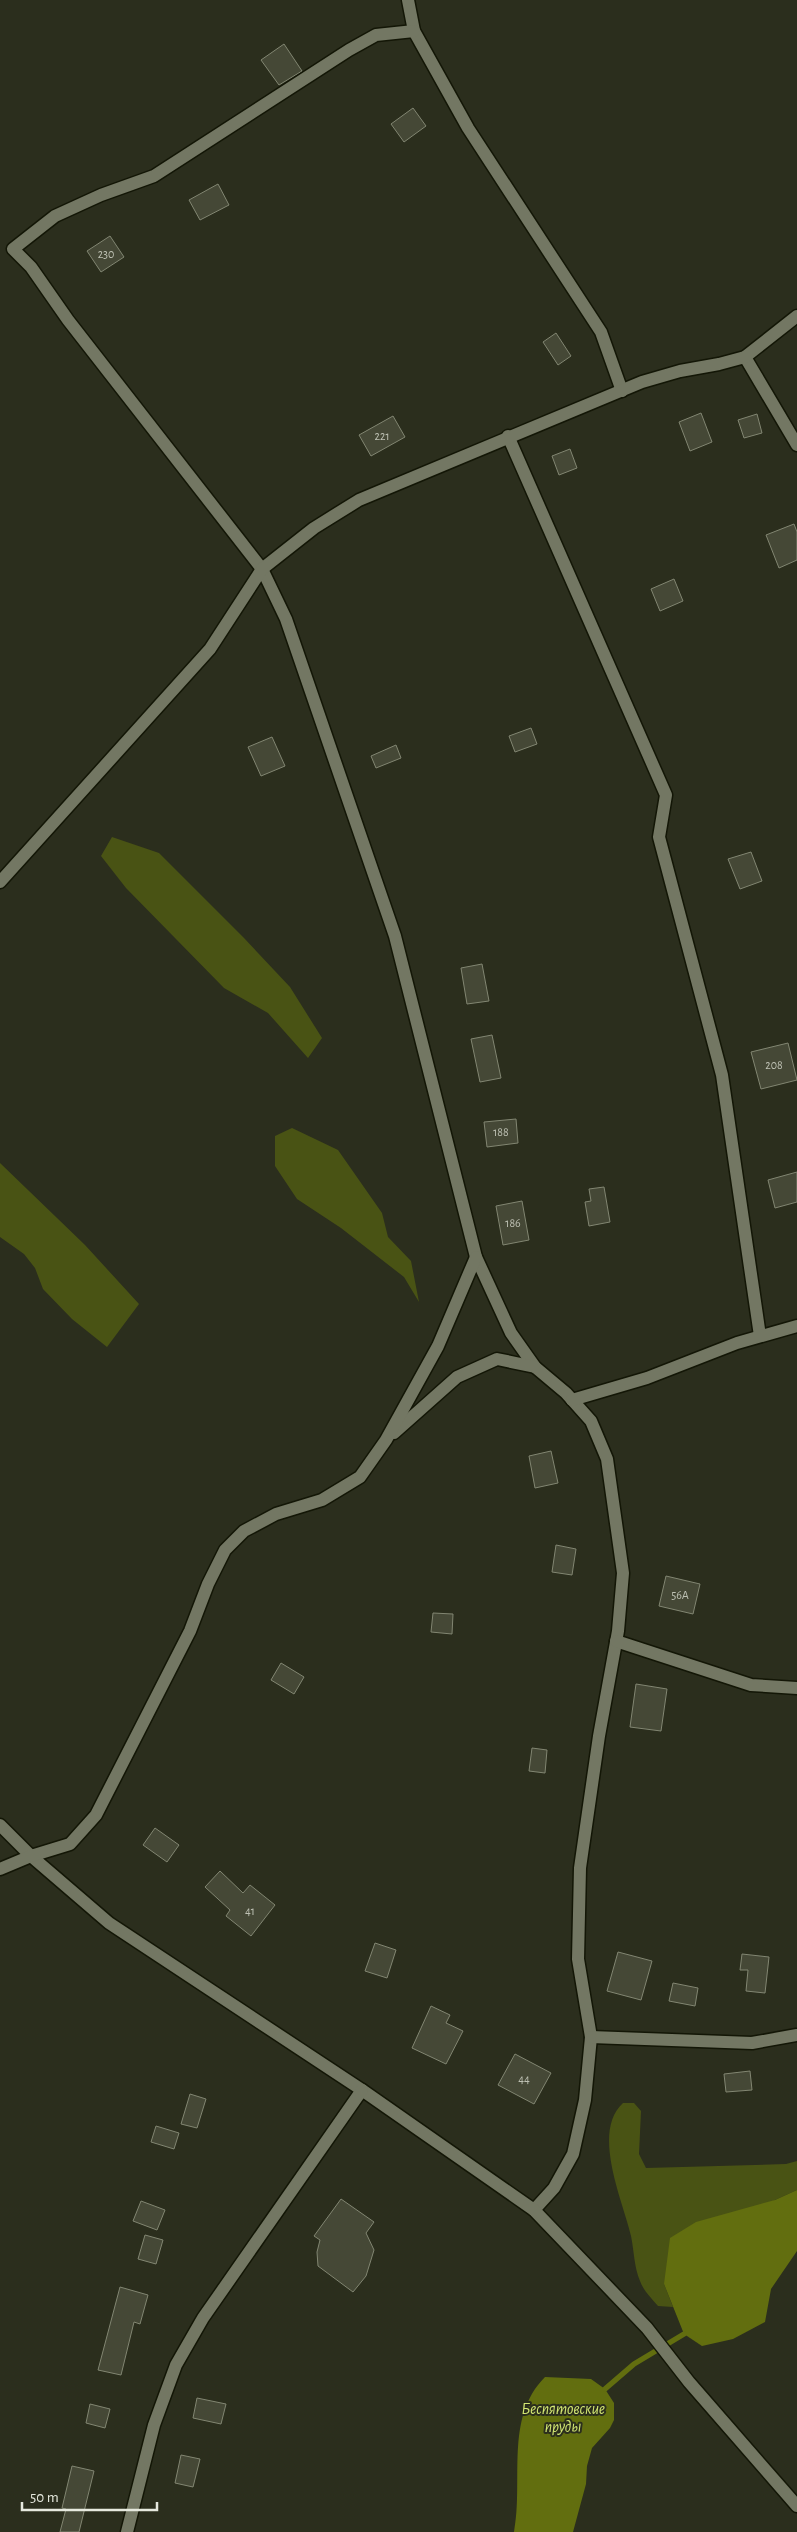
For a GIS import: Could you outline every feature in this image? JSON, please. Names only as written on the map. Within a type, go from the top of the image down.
[{"type":"street","points":[[408,0],[414,31],[468,128],[600,332],[622,391]]},
{"type":"street","points":[[414,31],[376,35],[154,176],[100,195],[55,216],[13,249],[31,267],[68,320],[262,569],[286,619],[395,936],[476,1257],[511,1334],[535,1367],[572,1400],[591,1421],[607,1459],[623,1573],[616,1641],[599,1736],[580,1868],[578,1959],[591,2036],[585,2100],[573,2154],[554,2188],[534,2210]]},
{"type":"street","points":[[0,882],[210,649],[262,569],[314,528],[359,500],[508,436],[680,370],[719,364],[745,357],[797,316]]},
{"type":"street","points":[[745,357],[797,444]]},
{"type":"street","points":[[508,436],[542,519],[599,638],[666,795],[659,836],[722,1075],[760,1336]]},
{"type":"street","points":[[0,1869],[31,1856],[70,1844],[96,1815],[190,1631],[208,1584],[225,1550],[244,1531],[276,1514],[322,1500],[360,1477],[386,1440],[438,1346],[476,1257]]},
{"type":"street","points":[[572,1400],[647,1378],[760,1336],[797,1326]]},
{"type":"street","points":[[386,1440],[457,1377],[497,1359],[535,1367]]},
{"type":"street","points":[[616,1641],[750,1685],[797,1688]]},
{"type":"street","points":[[0,1825],[31,1856],[109,1923],[362,2090],[534,2210],[647,2328],[689,2382],[797,2506]]},
{"type":"street","points":[[591,2036],[752,2043],[797,2035]]},
{"type":"street","points":[[127,2532],[154,2425],[176,2365],[203,2318],[362,2090]]},
{"type":"shaded area","points":[[112,837],[159,853],[290,987],[322,1038],[308,1058],[268,1013],[224,988],[126,888],[101,856]]},
{"type":"shaded area","points":[[292,1128],[338,1150],[382,1213],[388,1237],[411,1261],[419,1302],[404,1277],[341,1228],[297,1199],[275,1166],[275,1136]]},
{"type":"shaded area","points":[[0,1163],[85,1245],[139,1304],[107,1347],[72,1319],[43,1289],[35,1268],[24,1254],[0,1237]]},
{"type":"shaded area","points":[[623,2103],[634,2103],[641,2111],[639,2154],[646,2168],[786,2164],[797,2161],[797,2190],[775,2200],[664,2284],[673,2307],[658,2306],[643,2288],[636,2270],[631,2236],[612,2167],[609,2149],[610,2131],[614,2116]]},
{"type":"water","points":[[797,2190],[797,2251],[771,2289],[765,2322],[733,2339],[702,2346],[684,2334],[664,2284],[670,2238],[696,2222],[775,2200]]},
{"type":"water","name":"Беспятовские пруды","points":[[545,2377],[591,2379],[605,2389],[614,2403],[614,2420],[610,2428],[592,2448],[587,2466],[586,2484],[573,2532],[514,2532],[517,2512],[518,2451],[524,2411],[532,2393]]},
{"type":"building","points":[[284,44],[302,71],[279,85],[261,60]]},
{"type":"building","points":[[413,108],[426,126],[404,142],[391,124]]},
{"type":"building","points":[[218,184],[229,205],[200,220],[189,200]]},
{"type":"building","points":[[110,236],[124,257],[101,272],[87,251]]},
{"type":"building","points":[[556,333],[571,356],[558,365],[543,342]]},
{"type":"building","points":[[701,413],[712,442],[690,451],[679,422]]},
{"type":"building","points":[[757,414],[762,433],[744,438],[738,420]]},
{"type":"building","points":[[393,416],[405,437],[371,456],[359,435]]},
{"type":"building","points":[[570,449],[577,468],[559,475],[552,456]]},
{"type":"building","points":[[794,524],[797,532],[797,560],[779,568],[766,535]]},
{"type":"building","points":[[674,579],[683,601],[660,611],[651,589]]},
{"type":"building","points":[[531,728],[537,744],[515,752],[509,736]]},
{"type":"building","points":[[272,737],[285,766],[261,776],[248,747]]},
{"type":"building","points":[[396,745],[401,758],[376,768],[371,756]]},
{"type":"building","points":[[751,852],[762,881],[740,889],[728,859]]},
{"type":"building","points":[[482,964],[489,1001],[467,1004],[461,968]]},
{"type":"building","points":[[492,1035],[501,1078],[480,1082],[471,1039]]},
{"type":"building","points":[[788,1043],[797,1080],[761,1089],[751,1052]]},
{"type":"building","points":[[516,1119],[518,1143],[487,1147],[484,1122]]},
{"type":"building","points":[[797,1172],[797,1202],[775,1208],[768,1180]]},
{"type":"building","points":[[604,1187],[610,1222],[589,1226],[585,1202],[591,1201],[589,1189]]},
{"type":"building","points":[[522,1201],[529,1240],[503,1245],[496,1206]]},
{"type":"building","points":[[551,1451],[558,1483],[535,1488],[529,1456]]},
{"type":"building","points":[[556,1545],[576,1549],[572,1575],[552,1572]]},
{"type":"building","points":[[666,1576],[700,1584],[693,1614],[659,1606]]},
{"type":"building","points":[[433,1613],[453,1614],[452,1634],[431,1632]]},
{"type":"building","points":[[281,1663],[304,1677],[294,1694],[271,1680]]},
{"type":"building","points":[[636,1684],[667,1689],[661,1731],[630,1727]]},
{"type":"building","points":[[532,1748],[547,1750],[545,1773],[529,1771]]},
{"type":"building","points":[[155,1828],[179,1845],[167,1862],[143,1845]]},
{"type":"building","points":[[220,1871],[243,1893],[250,1885],[275,1905],[251,1936],[226,1916],[230,1910],[205,1887]]},
{"type":"building","points":[[375,1943],[396,1950],[387,1978],[365,1971]]},
{"type":"building","points":[[618,1952],[652,1961],[641,2000],[607,1991]]},
{"type":"building","points":[[742,1954],[769,1957],[765,1993],[746,1991],[748,1970],[740,1970]]},
{"type":"building","points":[[673,1983],[698,1988],[695,2006],[669,2001]]},
{"type":"building","points":[[431,2006],[450,2015],[446,2023],[463,2031],[446,2064],[412,2048]]},
{"type":"building","points":[[515,2054],[551,2073],[534,2104],[498,2085]]},
{"type":"building","points":[[750,2071],[752,2090],[726,2092],[724,2074]]},
{"type":"building","points":[[190,2094],[206,2099],[197,2128],[181,2124]]},
{"type":"building","points":[[156,2126],[179,2133],[174,2149],[151,2142]]},
{"type":"building","points":[[341,2199],[374,2222],[366,2233],[374,2250],[366,2276],[353,2292],[318,2266],[317,2252],[320,2240],[314,2236]]},
{"type":"building","points":[[141,2201],[165,2210],[157,2230],[133,2221]]},
{"type":"building","points":[[145,2235],[163,2240],[156,2264],[138,2259]]},
{"type":"building","points":[[120,2287],[148,2295],[140,2324],[134,2322],[121,2375],[98,2370]]},
{"type":"building","points":[[197,2398],[226,2404],[221,2424],[193,2418]]},
{"type":"building","points":[[90,2404],[110,2409],[105,2428],[86,2423]]},
{"type":"building","points":[[181,2455],[200,2459],[193,2487],[175,2483]]},
{"type":"building","points":[[72,2466],[94,2471],[79,2532],[60,2532],[66,2509],[62,2508]]},
{"type":"waterway","points":[[605,2389],[634,2364],[684,2334]]}]
